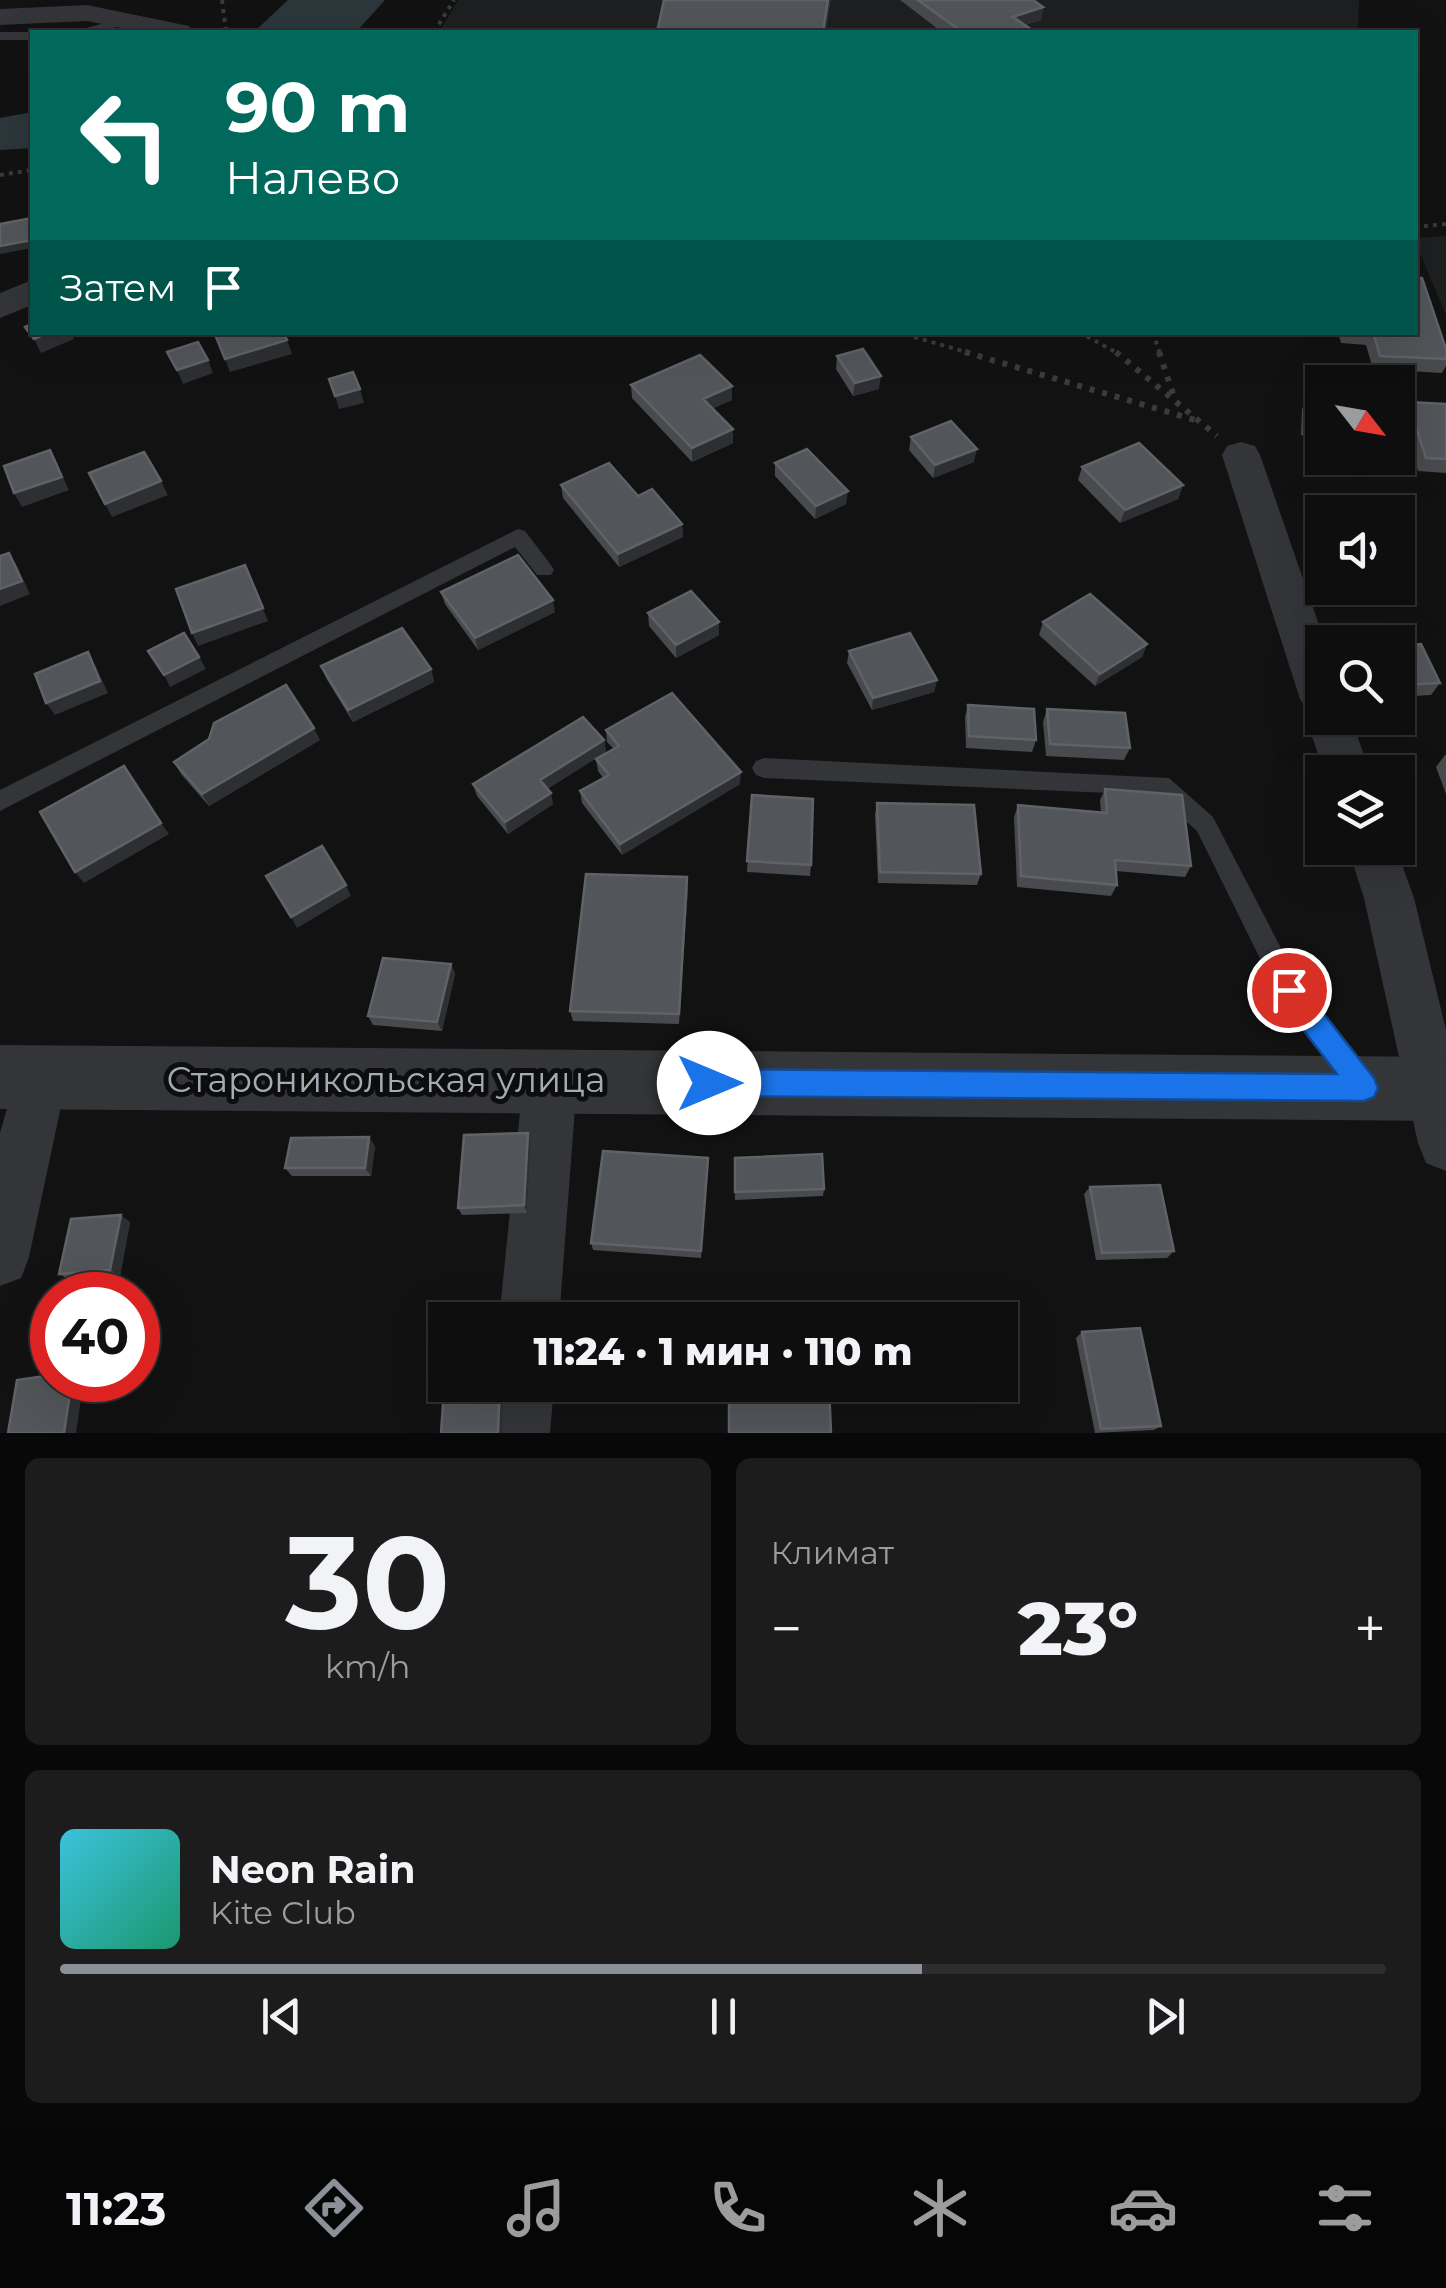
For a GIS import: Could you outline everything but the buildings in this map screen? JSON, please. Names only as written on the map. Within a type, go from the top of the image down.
[{"type":"street","points":[[0,17],[83,15],[169,30]]},
{"type":"street","points":[[0,307],[30,292]]},
{"type":"street","points":[[1242,455],[1305,647]]},
{"type":"street","points":[[1378,865],[1441,1107]]},
{"type":"street","points":[[0,1257],[20,1078]]},
{"type":"street","name":"Староникольская улица","points":[[20,1078],[1364,1088],[1441,1107]]},
{"type":"street","points":[[531,1302],[550,1082]]},
{"type":"street","points":[[519,1433],[522,1402]]},
{"type":"lane","points":[[0,36],[30,36]]},
{"type":"lane","points":[[0,801],[518,536],[544,570]]},
{"type":"lane","points":[[764,768],[1161,784],[1205,824],[1289,990],[1364,1088]]},
{"type":"path","points":[[222,0],[228,16],[226,30]]},
{"type":"path","points":[[435,30],[454,0]]},
{"type":"path","points":[[0,175],[30,170]]},
{"type":"path","points":[[1418,227],[1446,224]]},
{"type":"path","points":[[907,335],[1195,420]]},
{"type":"path","points":[[1085,335],[1143,372],[1195,420],[1242,455]]},
{"type":"path","points":[[1154,335],[1174,396],[1195,420]]},
{"type":"shaded area","points":[[288,0],[385,0],[358,30],[256,30]]},
{"type":"shaded area","points":[[458,0],[1359,0],[1358,30],[440,30]]},
{"type":"shaded area","points":[[30,112],[30,148],[0,150],[0,118]]},
{"type":"shaded area","points":[[1446,236],[1446,315],[1418,249],[1418,238]]},
{"type":"route","points":[[709,1083],[1364,1088],[1289,990]]}]
